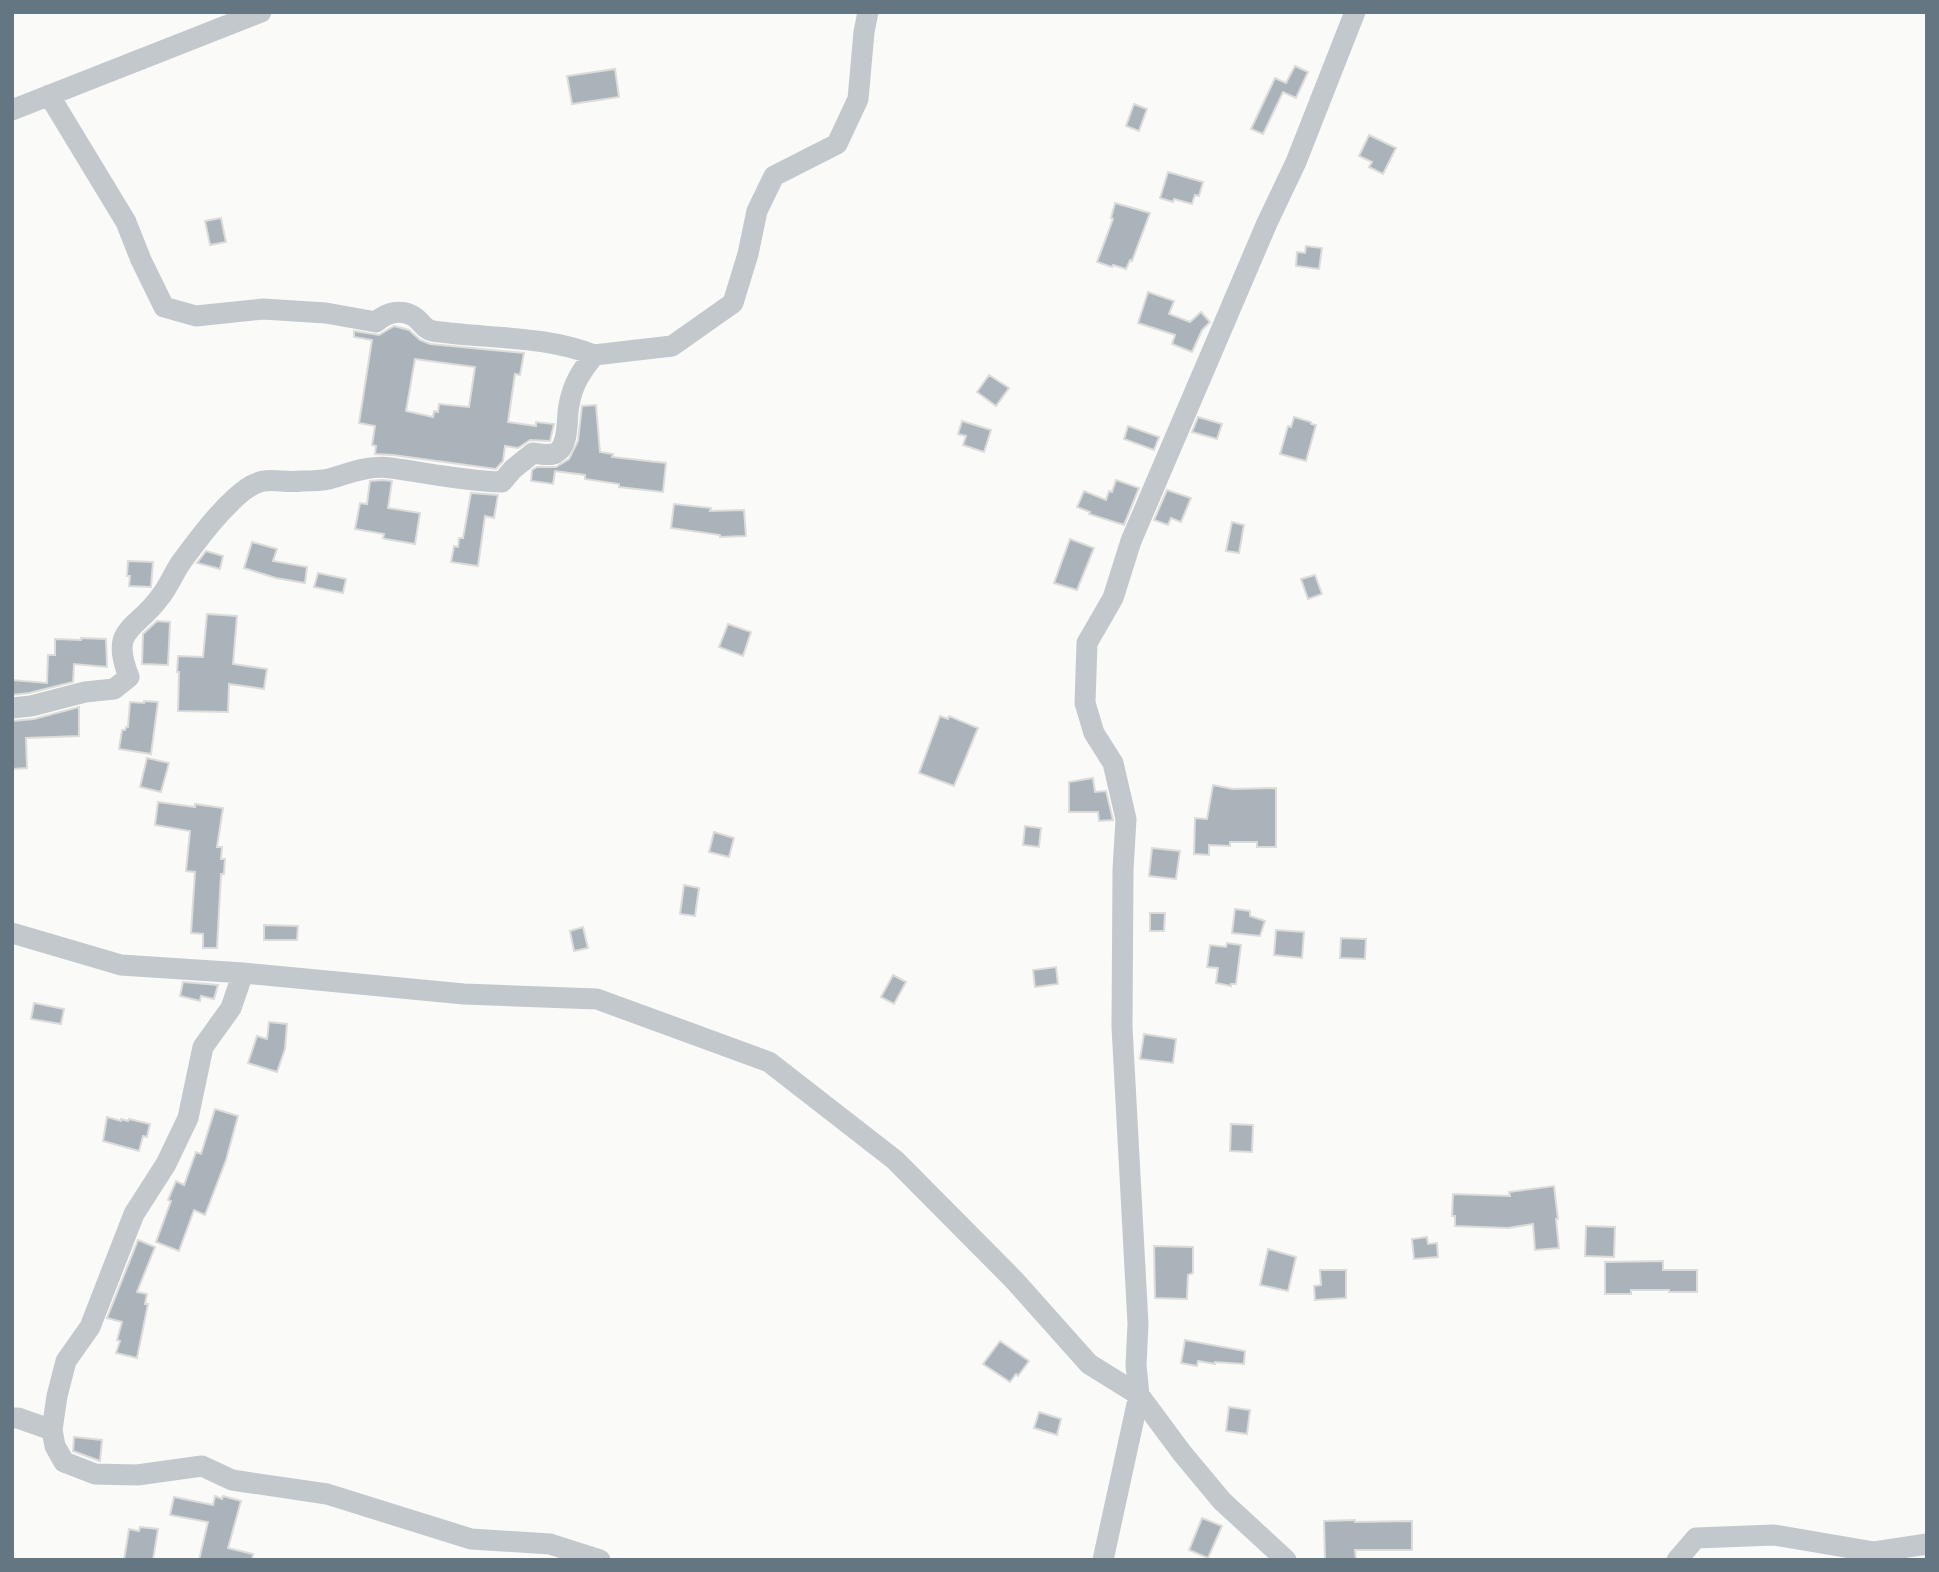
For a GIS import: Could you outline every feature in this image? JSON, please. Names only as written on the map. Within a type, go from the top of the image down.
[{"type":"street","points":[[12,110],[261,12]]},
{"type":"street","points":[[49,96],[126,222],[164,307],[196,316],[263,309],[326,313],[376,322],[384,315],[410,314],[428,331],[539,342],[576,348],[594,355],[672,346],[733,303],[748,254],[757,211],[775,176],[838,144],[858,99],[868,12]]},
{"type":"street","points":[[1103,1560],[1139,1395],[1136,1365],[1138,1324],[1122,1027],[1126,818],[1113,763],[1094,733],[1085,703],[1087,643],[1113,598],[1131,541],[1296,162],[1355,12]]},
{"type":"street","points":[[12,708],[31,706],[85,692],[114,690],[129,677],[121,658],[123,638],[160,598],[181,562],[214,520],[243,491],[266,479],[295,482],[327,479],[357,469],[390,468],[475,481],[502,482],[533,453],[556,452],[564,444],[569,404],[577,377],[594,355]]},
{"type":"street","points":[[12,933],[121,965],[243,973],[464,994],[597,999],[769,1062],[895,1160],[1015,1281],[1089,1364],[1139,1395],[1222,1501],[1286,1560]]},
{"type":"street","points":[[243,973],[231,1008],[203,1047],[188,1118],[166,1164],[134,1214],[90,1327],[66,1361],[52,1430],[55,1446],[64,1462],[95,1474],[137,1475],[202,1466],[232,1480],[327,1494],[471,1539],[550,1544],[600,1560]]},
{"type":"street","points":[[12,1418],[52,1430]]},
{"type":"street","points":[[1677,1560],[1696,1538],[1774,1535],[1874,1552],[1927,1544]]},
{"type":"building","points":[[1295,66],[1308,72],[1296,98],[1283,92],[1263,134],[1251,129],[1275,78],[1286,83]]},
{"type":"building","points":[[615,69],[619,97],[572,104],[567,76]]},
{"type":"building","points":[[1134,104],[1147,109],[1139,131],[1126,126]]},
{"type":"building","points":[[1369,135],[1396,148],[1383,174],[1369,167],[1372,162],[1359,156]]},
{"type":"building","points":[[1168,172],[1203,182],[1199,196],[1195,195],[1192,204],[1160,198]]},
{"type":"building","points":[[1115,203],[1150,213],[1132,261],[1130,260],[1126,269],[1097,262],[1113,219],[1111,218]]},
{"type":"building","points":[[221,218],[226,242],[210,245],[205,221]]},
{"type":"building","points":[[1306,246],[1322,248],[1319,269],[1296,266],[1297,252],[1305,253]]},
{"type":"building","points":[[1148,292],[1174,301],[1169,314],[1190,322],[1201,312],[1210,322],[1202,330],[1192,352],[1172,344],[1175,335],[1138,323]]},
{"type":"building","points":[[394,326],[409,330],[420,340],[430,344],[524,353],[520,375],[515,374],[508,422],[536,426],[536,422],[554,424],[550,441],[530,440],[518,448],[505,446],[503,461],[496,469],[375,454],[376,446],[372,445],[375,426],[359,423],[372,340],[354,337],[354,331],[379,335]],"holes":[[[415,359],[475,367],[469,407],[439,404],[438,412],[434,411],[433,417],[406,411]]]},
{"type":"building","points":[[989,375],[1009,388],[996,406],[977,392]]},
{"type":"building","points":[[596,405],[600,452],[613,454],[612,457],[666,463],[663,492],[619,487],[619,484],[585,479],[585,475],[555,471],[553,484],[531,481],[532,470],[537,467],[556,467],[569,459],[578,441],[582,406]]},
{"type":"building","points":[[1198,417],[1222,424],[1217,439],[1192,432]]},
{"type":"building","points":[[1294,417],[1316,425],[1306,461],[1280,454],[1288,426],[1291,427]]},
{"type":"building","points":[[962,421],[991,430],[984,452],[963,445],[966,436],[958,434]]},
{"type":"building","points":[[1128,426],[1159,437],[1154,450],[1124,439]]},
{"type":"building","points":[[1116,480],[1139,488],[1124,525],[1089,514],[1090,512],[1077,507],[1084,491],[1106,500]]},
{"type":"building","points":[[370,481],[392,481],[388,508],[420,513],[415,544],[386,539],[383,538],[384,534],[355,529],[360,503],[367,504]]},
{"type":"building","points":[[1167,490],[1191,498],[1181,522],[1171,518],[1168,525],[1154,520]]},
{"type":"building","points":[[471,493],[498,495],[494,518],[485,516],[478,566],[451,562],[454,546],[458,547],[459,538],[463,538]]},
{"type":"building","points":[[674,504],[711,508],[710,511],[744,510],[746,536],[720,537],[671,528]]},
{"type":"building","points":[[1232,522],[1244,525],[1239,553],[1226,551]]},
{"type":"building","points":[[1070,539],[1094,548],[1077,590],[1054,583]]},
{"type":"building","points":[[252,542],[277,549],[273,561],[307,567],[305,583],[244,568]]},
{"type":"building","points":[[206,551],[223,556],[220,569],[197,563]]},
{"type":"building","points":[[128,561],[153,562],[151,587],[129,586]]},
{"type":"building","points":[[318,573],[346,579],[343,593],[314,587]]},
{"type":"building","points":[[1315,575],[1322,594],[1308,599],[1301,579]]},
{"type":"building","points":[[207,614],[237,616],[233,664],[267,669],[264,689],[229,684],[228,712],[178,711],[178,656],[203,657]]},
{"type":"building","points":[[157,621],[170,622],[168,665],[142,664],[143,634]]},
{"type":"building","points":[[728,624],[751,632],[743,656],[719,647]]},
{"type":"building","points":[[55,639],[106,639],[107,667],[74,664],[73,682],[12,695],[12,680],[47,683],[48,655],[55,655]]},
{"type":"building","points":[[130,702],[158,702],[151,754],[119,749],[122,730],[128,727]]},
{"type":"building","points":[[79,707],[79,736],[26,738],[27,768],[12,769],[12,721],[34,719]]},
{"type":"building","points":[[940,716],[948,719],[949,716],[978,728],[954,786],[919,773]]},
{"type":"building","points":[[147,758],[169,763],[161,792],[140,787]]},
{"type":"building","points":[[1093,778],[1095,792],[1106,791],[1113,820],[1099,821],[1098,812],[1069,812],[1069,782]]},
{"type":"building","points":[[1213,785],[1233,789],[1276,788],[1276,847],[1257,847],[1257,842],[1230,842],[1230,846],[1209,845],[1209,855],[1194,854],[1195,818],[1207,819]]},
{"type":"building","points":[[158,802],[223,808],[217,847],[222,847],[221,859],[225,859],[224,874],[221,874],[217,948],[203,948],[203,934],[191,933],[195,872],[186,871],[190,831],[155,825]]},
{"type":"building","points":[[1025,826],[1041,828],[1039,847],[1023,845]]},
{"type":"building","points":[[714,832],[734,838],[729,857],[709,852]]},
{"type":"building","points":[[1152,848],[1180,851],[1176,879],[1149,876]]},
{"type":"building","points":[[684,885],[699,888],[695,916],[680,914]]},
{"type":"building","points":[[1235,909],[1250,911],[1250,916],[1265,921],[1260,936],[1232,933]]},
{"type":"building","points":[[1150,913],[1165,913],[1164,931],[1150,931]]},
{"type":"building","points":[[264,925],[298,926],[297,940],[264,940]]},
{"type":"building","points":[[583,927],[588,948],[574,951],[570,931]]},
{"type":"building","points":[[1276,930],[1304,932],[1302,958],[1274,955]]},
{"type":"building","points":[[1341,938],[1366,939],[1365,959],[1340,958]]},
{"type":"building","points":[[1227,943],[1241,945],[1236,984],[1231,986],[1216,983],[1218,968],[1207,967],[1210,945],[1226,947]]},
{"type":"building","points":[[1056,967],[1058,984],[1035,987],[1033,970]]},
{"type":"building","points":[[893,975],[906,982],[894,1004],[881,997]]},
{"type":"building","points":[[183,982],[218,985],[214,999],[201,996],[200,1001],[180,996]]},
{"type":"building","points":[[34,1003],[64,1009],[61,1024],[31,1019]]},
{"type":"building","points":[[269,1022],[287,1024],[285,1049],[277,1072],[248,1063],[257,1036],[267,1039]]},
{"type":"building","points":[[1144,1034],[1176,1039],[1173,1063],[1140,1059]]},
{"type":"building","points":[[215,1109],[238,1116],[226,1160],[205,1215],[194,1210],[179,1251],[156,1242],[176,1181],[184,1185],[196,1152],[201,1154]]},
{"type":"building","points":[[107,1117],[150,1124],[147,1137],[143,1136],[139,1151],[103,1141]]},
{"type":"building","points":[[1231,1124],[1253,1125],[1252,1152],[1230,1151]]},
{"type":"building","points":[[1554,1186],[1559,1248],[1535,1250],[1533,1224],[1508,1228],[1455,1226],[1455,1216],[1452,1216],[1453,1194],[1510,1196],[1509,1192]]},
{"type":"building","points":[[1586,1226],[1615,1227],[1614,1257],[1585,1256]]},
{"type":"building","points":[[1427,1237],[1428,1244],[1437,1243],[1438,1257],[1414,1259],[1412,1239]]},
{"type":"building","points":[[138,1240],[155,1247],[137,1292],[147,1294],[145,1304],[148,1304],[137,1358],[116,1353],[122,1322],[107,1318]]},
{"type":"building","points":[[1154,1246],[1193,1247],[1193,1273],[1188,1275],[1187,1299],[1155,1298]]},
{"type":"building","points":[[1268,1249],[1296,1257],[1288,1291],[1260,1285]]},
{"type":"building","points":[[1663,1261],[1663,1270],[1697,1270],[1697,1292],[1631,1290],[1631,1294],[1605,1294],[1605,1262]]},
{"type":"building","points":[[1320,1270],[1346,1270],[1346,1298],[1315,1300],[1314,1286],[1321,1285]]},
{"type":"building","points":[[1185,1340],[1245,1351],[1244,1364],[1198,1361],[1197,1366],[1181,1363]]},
{"type":"building","points":[[1000,1341],[1029,1361],[1010,1382],[983,1364]]},
{"type":"building","points":[[1229,1407],[1250,1410],[1247,1434],[1226,1431]]},
{"type":"building","points":[[1039,1412],[1061,1419],[1057,1435],[1034,1428]]},
{"type":"building","points":[[74,1437],[102,1440],[100,1461],[73,1451]]},
{"type":"building","points":[[215,1496],[241,1501],[228,1548],[253,1554],[252,1560],[199,1560],[208,1522],[170,1515],[174,1497],[213,1505]]},
{"type":"building","points":[[1202,1518],[1222,1526],[1208,1558],[1189,1550]]},
{"type":"building","points":[[1324,1521],[1412,1521],[1412,1550],[1355,1550],[1356,1560],[1325,1560]]},
{"type":"building","points":[[140,1527],[158,1529],[153,1560],[124,1560],[129,1529],[139,1531]]}]
